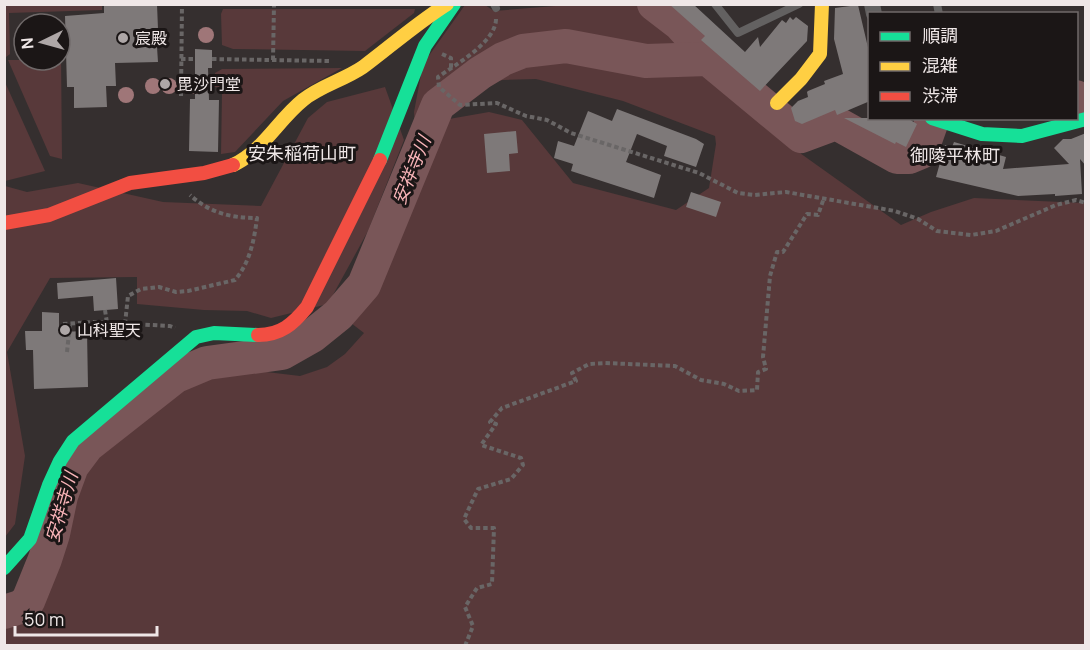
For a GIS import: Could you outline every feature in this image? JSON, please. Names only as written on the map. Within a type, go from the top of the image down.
[{"type":"street","points":[[4,223],[49,215],[130,183],[220,169],[244,160],[257,149],[284,116],[305,98],[360,68],[426,17],[447,4]]},
{"type":"street","points":[[4,568],[30,539],[60,461],[73,441],[196,337],[212,332],[276,334],[292,326],[300,318],[378,165],[425,46],[454,4]]},
{"type":"street","points":[[777,103],[801,79],[820,54],[822,9]]},
{"type":"street","points":[[938,120],[982,134],[1022,136],[1082,120]]},
{"type":"lane","points":[[716,5],[738,33],[799,4]]},
{"type":"lane","points":[[809,4],[822,9]]},
{"type":"path","points":[[181,96],[182,4]]},
{"type":"path","points":[[273,60],[274,4]]},
{"type":"path","points":[[495,6],[497,22],[484,42],[438,77],[439,87],[460,105],[497,103],[526,116],[547,120],[572,133],[699,173],[738,193],[754,195],[786,192],[895,211],[918,219],[937,231],[971,235],[996,231],[1056,205],[1076,200],[1086,203]]},
{"type":"path","points":[[181,59],[195,59]]},
{"type":"path","points":[[212,59],[338,61]]},
{"type":"path","points":[[125,324],[128,296],[141,289],[159,287],[176,292],[188,291],[235,280],[249,257],[255,238],[257,218],[226,215],[206,207],[188,193],[180,175]]},
{"type":"path","points":[[465,645],[473,626],[465,607],[477,588],[492,584],[494,528],[471,528],[464,519],[478,489],[511,479],[523,465],[521,458],[481,445],[496,424],[490,422],[502,408],[576,381],[572,373],[588,364],[675,366],[700,380],[724,384],[739,391],[758,390],[758,372],[766,369],[763,357],[770,276],[777,252],[783,252],[807,214],[818,215],[824,198]]},
{"type":"path","points":[[105,310],[107,323]]},
{"type":"path","points":[[63,324],[107,323],[170,326],[196,337]]},
{"type":"path","points":[[67,352],[70,324]]},
{"type":"shaded area","points":[[580,4],[634,5],[668,20],[710,73],[769,131],[901,225],[974,198],[1085,203],[1085,645],[5,646],[4,606],[31,608],[46,581],[58,546],[66,501],[84,462],[121,429],[187,377],[224,367],[300,376],[327,367],[345,354],[364,333],[347,320],[390,263],[449,119],[489,112],[522,120],[573,183],[676,210],[709,188],[716,144],[715,136],[623,101],[536,79],[503,80],[448,89],[415,127],[414,112],[423,64],[465,5],[485,5],[494,11]]},
{"type":"shaded area","points":[[4,5],[102,5],[102,10],[9,13],[10,54],[6,57]]},
{"type":"shaded area","points":[[223,9],[415,9],[414,13],[365,51],[233,49],[222,45],[221,14]]},
{"type":"shaded area","points":[[342,68],[283,101],[235,152],[221,154],[222,93],[220,87],[214,87],[215,73],[222,69]]},
{"type":"shaded area","points":[[13,72],[61,72],[62,159],[50,156]]},
{"type":"shaded area","points":[[4,80],[45,171],[5,181],[4,181]]},
{"type":"shaded area","points":[[385,87],[404,140],[368,231],[328,304],[271,318],[247,311],[137,304],[137,277],[50,278],[7,352],[25,456],[15,524],[5,537],[5,186],[27,192],[78,183],[163,202],[261,206],[308,118],[327,102]]},
{"type":"building","name":"宸殿","points":[[104,4],[157,4],[158,29],[163,29],[164,47],[157,47],[158,62],[115,63],[116,86],[106,86],[107,107],[74,108],[74,87],[67,87],[67,72],[72,72],[72,15],[104,13]]},
{"type":"building","points":[[669,4],[693,4],[745,52],[758,37],[760,47],[782,20],[786,23],[790,17],[793,20],[796,17],[808,26],[807,41],[760,91],[701,40],[705,36]]},
{"type":"building","points":[[858,5],[868,48],[868,102],[837,115],[835,110],[802,124],[795,121],[791,108],[798,101],[808,97],[808,91],[825,84],[824,81],[843,74],[834,39],[835,8]]},
{"type":"building","points":[[195,49],[212,50],[212,68],[208,68],[209,100],[219,100],[218,152],[189,151],[190,99],[195,99]]},
{"type":"building","points":[[617,109],[704,144],[696,167],[664,156],[667,146],[637,134],[626,162],[661,175],[654,198],[571,171],[573,164],[554,158],[558,141],[574,146],[588,111],[612,121]]},
{"type":"building","points":[[844,118],[910,120],[917,124],[906,147],[896,142],[895,144]]},
{"type":"building","points":[[516,131],[518,153],[509,154],[510,171],[487,173],[484,134]]},
{"type":"building","points":[[1086,133],[1086,166],[1080,159],[1082,194],[1018,196],[936,177],[945,145],[952,147],[954,142],[1006,157],[1003,169],[1069,164],[1054,148],[1063,139],[1071,139]]},
{"type":"building","points":[[691,192],[721,202],[716,217],[686,207]]},
{"type":"building","points":[[116,278],[118,309],[94,311],[93,296],[58,299],[57,283]]},
{"type":"building","points":[[42,312],[59,313],[59,332],[87,331],[88,387],[34,389],[33,350],[26,350],[25,331],[42,331]]},
{"type":"waterway","points":[[654,4],[680,24],[690,35],[695,48],[708,59]]},
{"type":"waterway","name":"安祥寺川","points":[[4,612],[20,607],[28,601],[45,559],[61,496],[72,466],[87,446],[176,376],[207,363],[282,353],[312,336],[338,315],[364,285],[438,105],[480,73],[503,59],[523,51],[566,46],[646,61],[708,59],[801,136],[836,123],[897,157],[909,157],[921,152],[932,120]]},
{"type":"waterway","name":"安祥寺川","points":[[1078,100],[1086,110]]},
{"type":"traffic: fast","points":[[380,160],[425,46],[454,4]]},
{"type":"traffic: fast","points":[[938,120],[982,134],[1022,136],[1086,119]]},
{"type":"traffic: fast","points":[[4,568],[30,539],[49,485],[60,461],[73,441],[196,337],[214,333],[258,335]]},
{"type":"traffic: slow","points":[[233,165],[253,152],[303,100],[363,67],[447,4]]},
{"type":"traffic: slow","points":[[777,103],[801,79],[820,54],[822,4]]},
{"type":"traffic: jam","points":[[258,335],[280,331],[297,319],[307,307],[380,160]]},
{"type":"traffic: jam","points":[[4,223],[49,215],[130,183],[204,173],[233,165]]},
{"type":"place","name":"宸殿","points":[[123,38]]},
{"type":"place","name":"毘沙門堂","points":[[165,84]]},
{"type":"place","name":"山科聖天","points":[[65,330]]},
{"type":"district","name":"安朱稲荷山町","points":[[302,153]]},
{"type":"district","name":"御陵平林町","points":[[955,155]]}]
